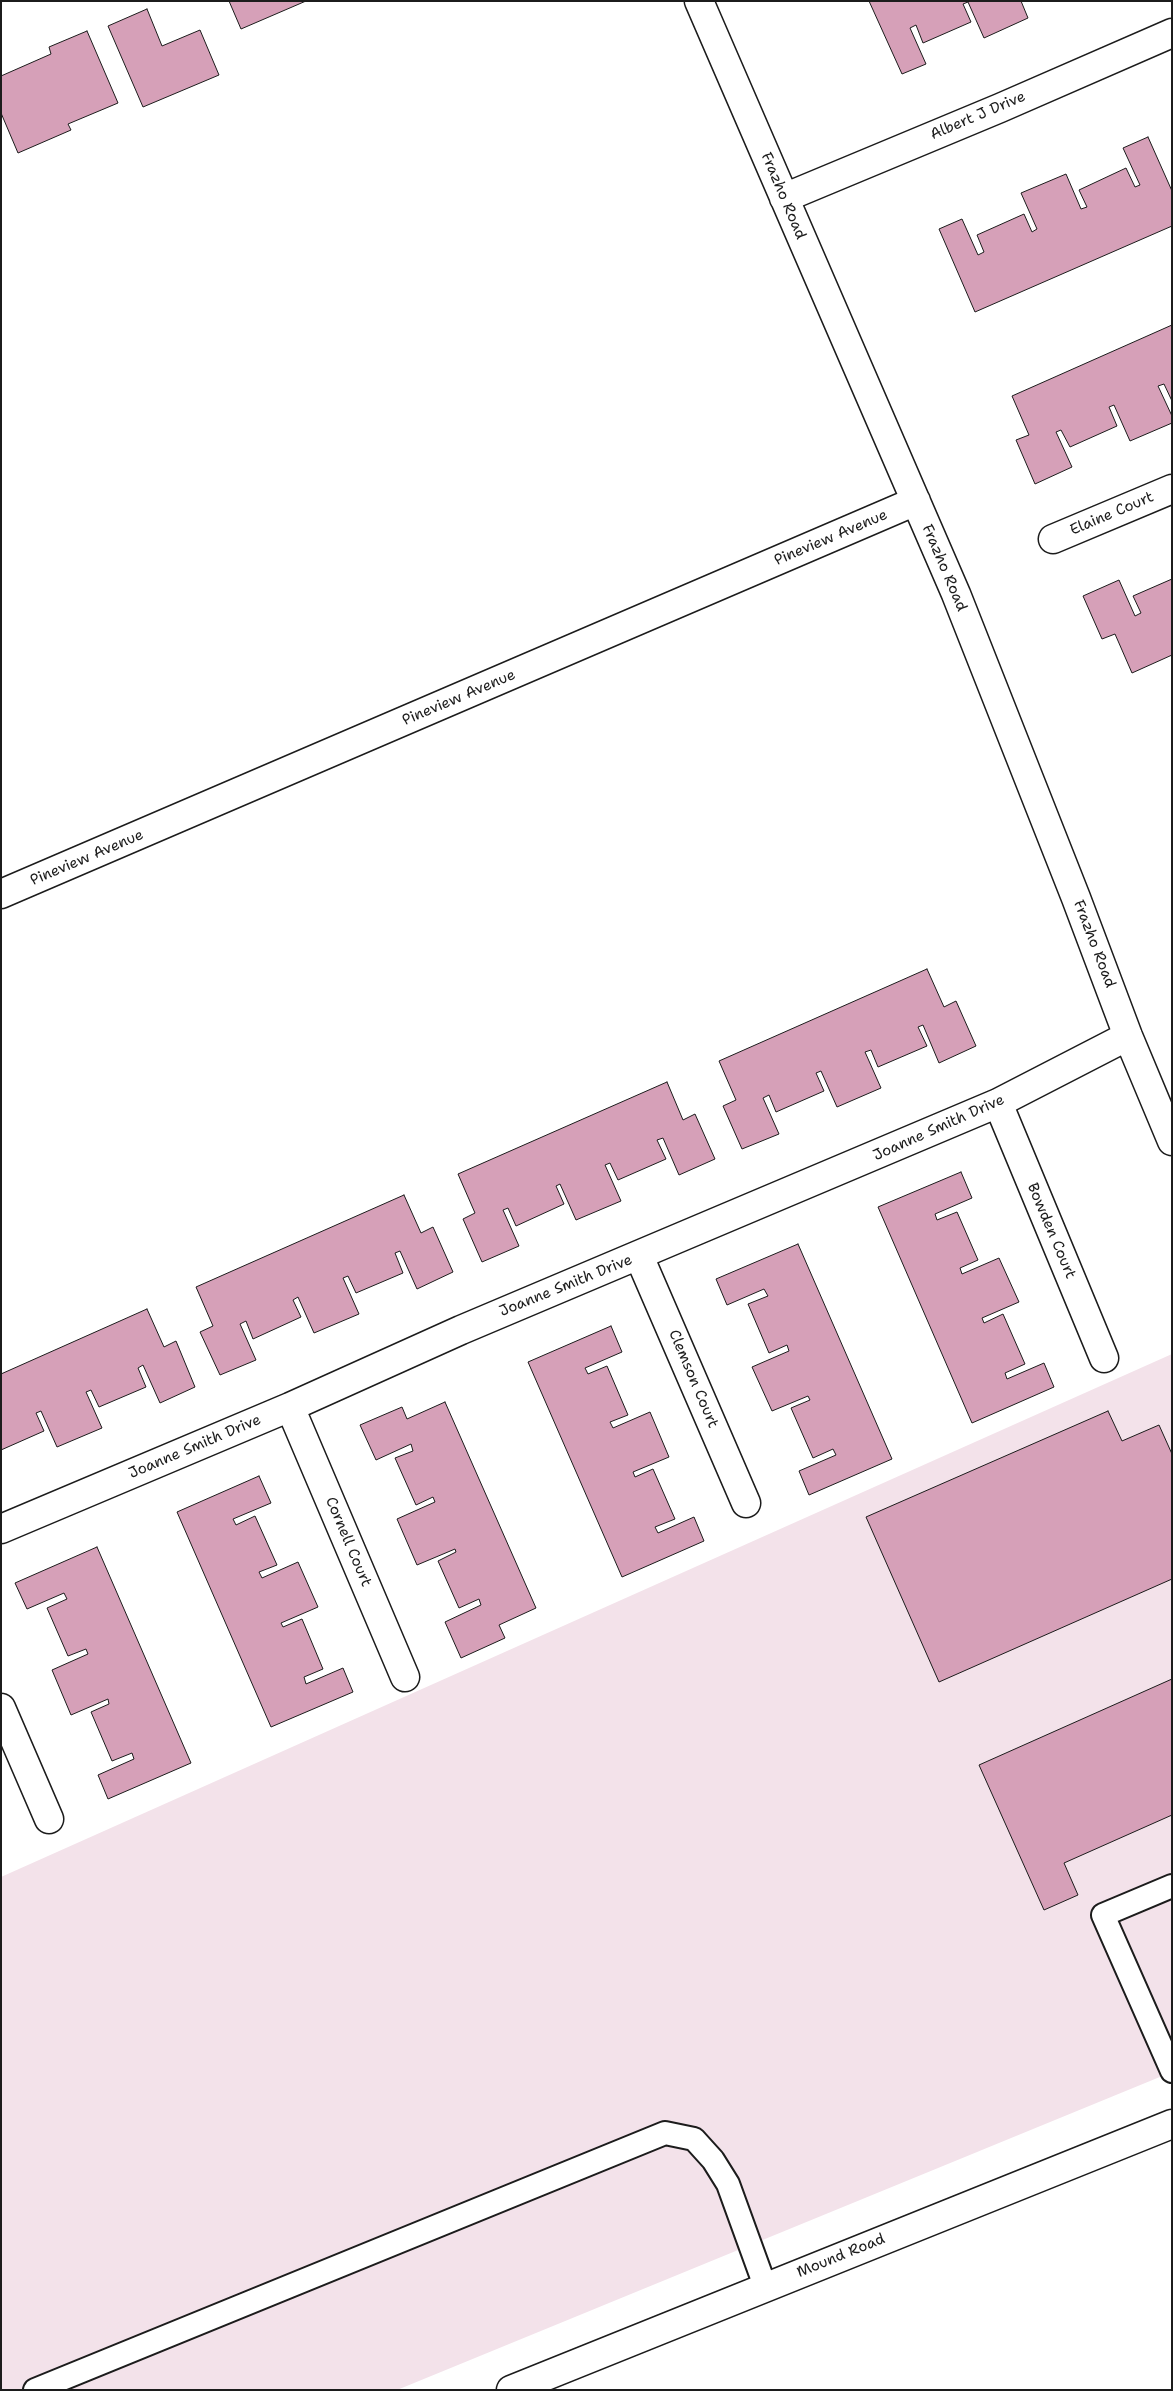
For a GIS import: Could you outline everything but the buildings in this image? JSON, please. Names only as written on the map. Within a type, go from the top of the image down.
[{"type":"street","name":"Frazho Road","points":[[700,1],[960,604],[1076,898],[1128,1036],[1172,1142]]},
{"type":"street","name":"Albert J Drive","points":[[784,198],[1000,108],[1172,33]]},
{"type":"street","name":"Elaine Court","points":[[1053,539],[1172,489]]},
{"type":"street","name":"Pineview Avenue","points":[[1,894],[916,501]]},
{"type":"street","name":"Joanne Smith Drive","points":[[1,1529],[290,1407],[460,1330],[998,1103],[1128,1036]]},
{"type":"street","name":"Bowden Court","points":[[998,1103],[1104,1358]]},
{"type":"street","name":"Clemson Court","points":[[639,1256],[746,1503]]},
{"type":"street","name":"Cornell Court","points":[[290,1407],[405,1677]]},
{"type":"street","points":[[1,1708],[49,1819]]},
{"type":"street","name":"Mound Road","points":[[511,2390],[765,2286],[1172,2124]]},
{"type":"lane","points":[[1172,1886],[1103,1916],[1172,2071]]},
{"type":"lane","points":[[35,2390],[665,2133],[694,2139],[713,2160],[728,2184],[765,2286]]},
{"type":"shaded area","points":[[1172,1354],[1172,2072],[397,2390],[1,2390],[1,1877]]}]
